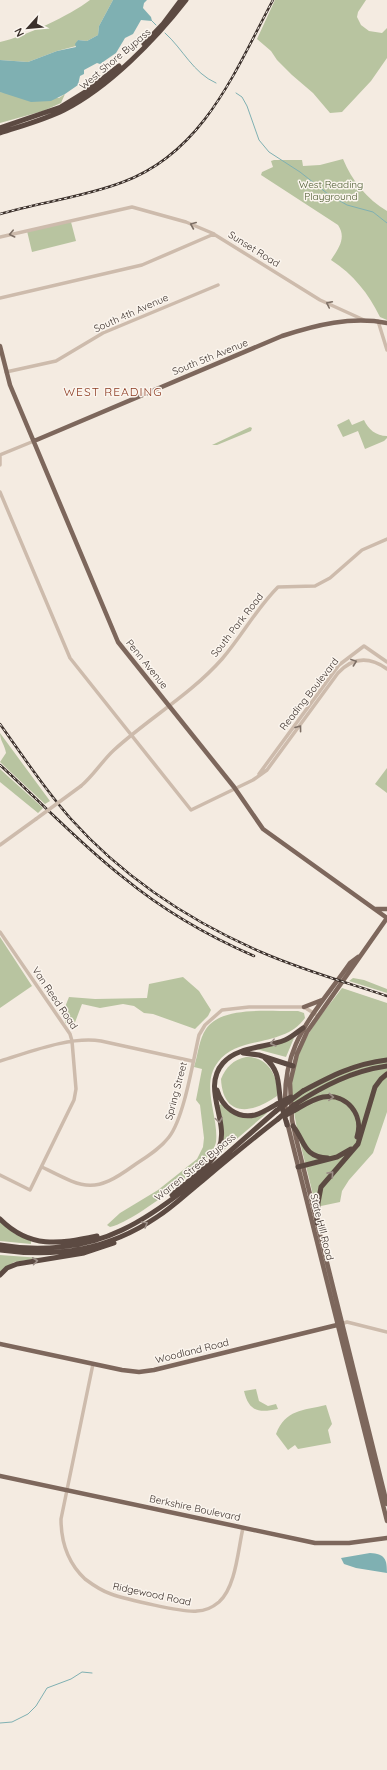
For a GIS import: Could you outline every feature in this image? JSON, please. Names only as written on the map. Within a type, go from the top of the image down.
[{"type":"highway","name":"West Shore Bypass","points":[[139,51],[163,24],[181,0]]},
{"type":"highway","name":"West Shore Bypass","points":[[0,133],[44,118],[62,109],[88,91],[139,51],[168,24],[186,0]]},
{"type":"highway","name":"West Shore Bypass","points":[[0,128],[62,109]]},
{"type":"highway","points":[[0,136],[44,118]]},
{"type":"highway","points":[[150,1214],[217,1153],[221,1139],[215,1079],[223,1062],[241,1052],[285,1040],[303,1028]]},
{"type":"highway","points":[[241,1052],[254,1052],[291,1063]]},
{"type":"highway","points":[[291,1063],[245,1053],[229,1060],[219,1072],[217,1083],[221,1101],[228,1108],[244,1115],[258,1114],[303,1091]]},
{"type":"highway","points":[[262,1056],[272,1064],[278,1074],[280,1098],[287,1125]]},
{"type":"highway","name":"Warren Street Bypass","points":[[0,1245],[27,1248],[59,1247],[87,1242],[121,1231],[150,1214],[205,1172],[276,1111],[303,1091],[336,1073],[360,1065],[387,1060]]},
{"type":"highway","name":"Warren Street Bypass","points":[[0,1250],[23,1253],[62,1253],[85,1249],[134,1232],[158,1217],[278,1119],[319,1089],[345,1076],[387,1066]]},
{"type":"highway","points":[[317,1223],[318,1203],[321,1187],[359,1142],[376,1085],[387,1074]]},
{"type":"highway","points":[[294,1107],[316,1099],[330,1096],[343,1100],[353,1108],[359,1125],[356,1140],[349,1151],[333,1158],[300,1167]]},
{"type":"highway","points":[[293,1126],[302,1143],[310,1152],[320,1157],[333,1158]]},
{"type":"highway","points":[[300,1167],[336,1160],[350,1154]]},
{"type":"highway","points":[[0,1220],[21,1236],[36,1241],[70,1242],[121,1231]]},
{"type":"highway","points":[[0,1275],[4,1270],[16,1264],[91,1251],[111,1244],[134,1232]]},
{"type":"main road","name":"South 5th Avenue","points":[[34,441],[282,336],[326,324],[365,320],[387,323]]},
{"type":"main road","name":"Penn Avenue","points":[[0,346],[6,372],[118,642],[234,787],[263,829],[387,918]]},
{"type":"main road","points":[[375,910],[387,909]]},
{"type":"main road","name":"State Hill Road","points":[[387,918],[359,956],[354,967],[316,1015],[303,1028],[291,1063],[284,1094],[287,1125],[317,1223],[339,1324],[387,1504]]},
{"type":"main road","name":"State Hill Road","points":[[359,956],[350,963],[326,996],[291,1063],[290,1083],[293,1126],[300,1167],[387,1520]]},
{"type":"main road","points":[[304,1007],[316,1003],[326,996]]},
{"type":"main road","name":"Woodland Road","points":[[0,1344],[130,1372],[148,1371],[339,1324]]},
{"type":"main road","name":"Berkshire Boulevard","points":[[0,1476],[324,1544],[356,1543],[387,1538]]},
{"type":"street","name":"Sunset Road","points":[[0,237],[128,207],[186,222],[214,234],[320,300],[365,320]]},
{"type":"street","points":[[0,298],[142,265],[214,234]]},
{"type":"street","name":"South 4th Avenue","points":[[6,372],[56,361],[103,333],[218,285]]},
{"type":"street","points":[[378,321],[387,350]]},
{"type":"street","points":[[0,465],[0,455],[34,441]]},
{"type":"street","points":[[0,492],[67,653],[72,662],[132,735]]},
{"type":"street","name":"South Park Road","points":[[0,845],[81,786],[113,751],[202,679],[222,659],[264,602],[278,587],[315,586],[330,578],[362,550],[387,539]]},
{"type":"street","name":"Reading Boulevard","points":[[256,778],[339,665],[364,646],[387,662]]},
{"type":"street","name":"Reading Boulevard","points":[[132,735],[191,810],[234,787],[256,778],[270,768],[344,667],[352,662],[366,659],[376,662],[387,669]]},
{"type":"street","name":"Van Reed Road","points":[[0,932],[70,1034],[72,1041],[76,1089],[74,1100],[30,1190],[0,1175]]},
{"type":"street","name":"Spring Street","points":[[42,1167],[82,1185],[101,1185],[118,1177],[160,1147],[172,1133],[178,1118],[192,1061],[202,1029],[213,1016],[222,1010],[249,1007],[304,1007]]},
{"type":"street","points":[[304,1007],[316,1015]]},
{"type":"street","points":[[0,1061],[72,1041],[101,1041],[192,1061]]},
{"type":"street","name":"Woodland Road","points":[[339,1324],[347,1322],[387,1332]]},
{"type":"street","name":"Ridgewood Road","points":[[93,1364],[61,1515],[61,1534],[68,1556],[80,1573],[96,1587],[113,1595],[185,1611],[197,1611],[209,1608],[219,1602],[226,1594],[230,1585],[243,1528]]},
{"type":"green space","points":[[90,0],[113,0],[99,26],[98,35],[87,41],[78,40],[76,46],[57,51],[28,62],[0,60],[0,42],[47,25]]},
{"type":"green space","points":[[275,0],[366,0],[358,12],[357,17],[361,25],[369,31],[382,33],[387,28],[387,58],[371,81],[342,112],[330,113],[313,93],[292,75],[277,60],[271,51],[257,39]]},
{"type":"green space","points":[[0,92],[59,98],[65,94],[61,103],[43,111],[0,123]]},
{"type":"green space","name":"West Reading Playground","points":[[343,159],[351,175],[361,189],[373,201],[387,211],[387,320],[380,317],[371,300],[360,285],[347,272],[331,260],[339,248],[342,239],[341,230],[338,225],[261,175],[262,172],[273,167],[271,161],[274,160],[302,160],[303,166],[320,165]]},
{"type":"green space","points":[[71,222],[76,241],[32,252],[27,231]]},
{"type":"green space","points":[[349,419],[352,425],[364,420],[373,431],[379,435],[387,436],[387,438],[384,441],[365,449],[358,431],[343,437],[337,425]]},
{"type":"green space","points":[[250,427],[252,428],[251,431],[217,445],[212,445]]},
{"type":"green space","points":[[0,733],[50,801],[45,804],[0,762],[6,753]]},
{"type":"green space","points":[[387,768],[387,793],[375,784]]},
{"type":"green space","points":[[0,769],[43,808],[38,813],[0,782]]},
{"type":"green space","points":[[0,937],[32,986],[0,1008]]},
{"type":"green space","points":[[183,977],[199,991],[211,1010],[208,1016],[195,1029],[153,1014],[144,1013],[134,1006],[123,1004],[100,1008],[82,1004],[74,1025],[65,1023],[65,1007],[69,997],[95,999],[147,998],[149,984]]},
{"type":"green space","points":[[353,978],[364,980],[387,989],[387,993],[349,981]]},
{"type":"green space","points":[[342,988],[387,1003],[387,1112],[373,1153],[349,1180],[342,1191],[340,1202],[321,1206],[315,1204],[301,1147],[293,1104],[292,1083],[296,1062],[308,1035]]},
{"type":"green space","points":[[248,1011],[298,1011],[304,1013],[305,1018],[296,1027],[285,1034],[274,1038],[237,1048],[218,1062],[213,1071],[210,1091],[215,1122],[216,1142],[211,1152],[201,1164],[170,1191],[152,1204],[120,1223],[110,1227],[107,1225],[120,1213],[158,1190],[197,1159],[203,1147],[204,1138],[200,1105],[196,1100],[202,1069],[194,1067],[200,1042],[206,1029],[213,1021],[223,1016]]},
{"type":"green space","points":[[294,1038],[286,1057],[256,1049]]},
{"type":"green space","points":[[246,1057],[260,1060],[270,1069],[276,1082],[277,1096],[258,1106],[249,1109],[240,1109],[227,1101],[223,1092],[221,1079],[230,1065],[237,1060]]},
{"type":"green space","points":[[222,1104],[240,1116],[267,1113],[219,1154],[221,1148],[219,1105]]},
{"type":"green space","points":[[0,1221],[15,1234],[31,1241],[31,1244],[0,1241]]},
{"type":"green space","points":[[0,1255],[41,1258],[14,1262],[0,1272]]},
{"type":"green space","points":[[256,1389],[259,1401],[268,1406],[276,1404],[278,1409],[260,1411],[252,1407],[246,1398],[244,1391]]},
{"type":"green space","points":[[326,1405],[332,1424],[328,1430],[331,1443],[298,1449],[295,1445],[288,1450],[276,1434],[285,1420],[296,1412]]},
{"type":"water","points":[[113,0],[147,0],[144,3],[143,8],[151,17],[152,21],[141,20],[133,34],[125,38],[116,53],[100,64],[97,63],[84,70],[84,74],[80,76],[78,85],[51,101],[31,102],[0,92],[0,60],[28,62],[57,51],[76,47],[75,44],[78,40],[87,41],[98,35],[99,26]]},
{"type":"water","points":[[370,1553],[382,1556],[384,1558],[386,1561],[387,1573],[356,1568],[344,1564],[341,1558]]},
{"type":"waterway","points":[[151,20],[156,25]]},
{"type":"waterway","points":[[165,33],[201,73],[216,83]]},
{"type":"waterway","points":[[236,93],[242,97],[247,106],[259,140],[269,152],[300,172],[328,194],[347,205],[373,212],[387,223]]},
{"type":"waterway","points":[[0,1723],[12,1722],[28,1714],[36,1706],[47,1688],[71,1679],[82,1672],[92,1673]]},
{"type":"railway","points":[[0,214],[78,196],[123,182],[151,168],[175,151],[196,130],[214,106],[230,81],[273,0]]},
{"type":"railway","points":[[0,724],[43,785],[71,819],[113,860],[159,896],[183,912],[261,952],[308,970],[387,996]]},
{"type":"railway","points":[[0,765],[76,837],[139,890],[186,922],[254,956]]},
{"type":"district","name":"WEST READING","points":[[113,391]]}]
